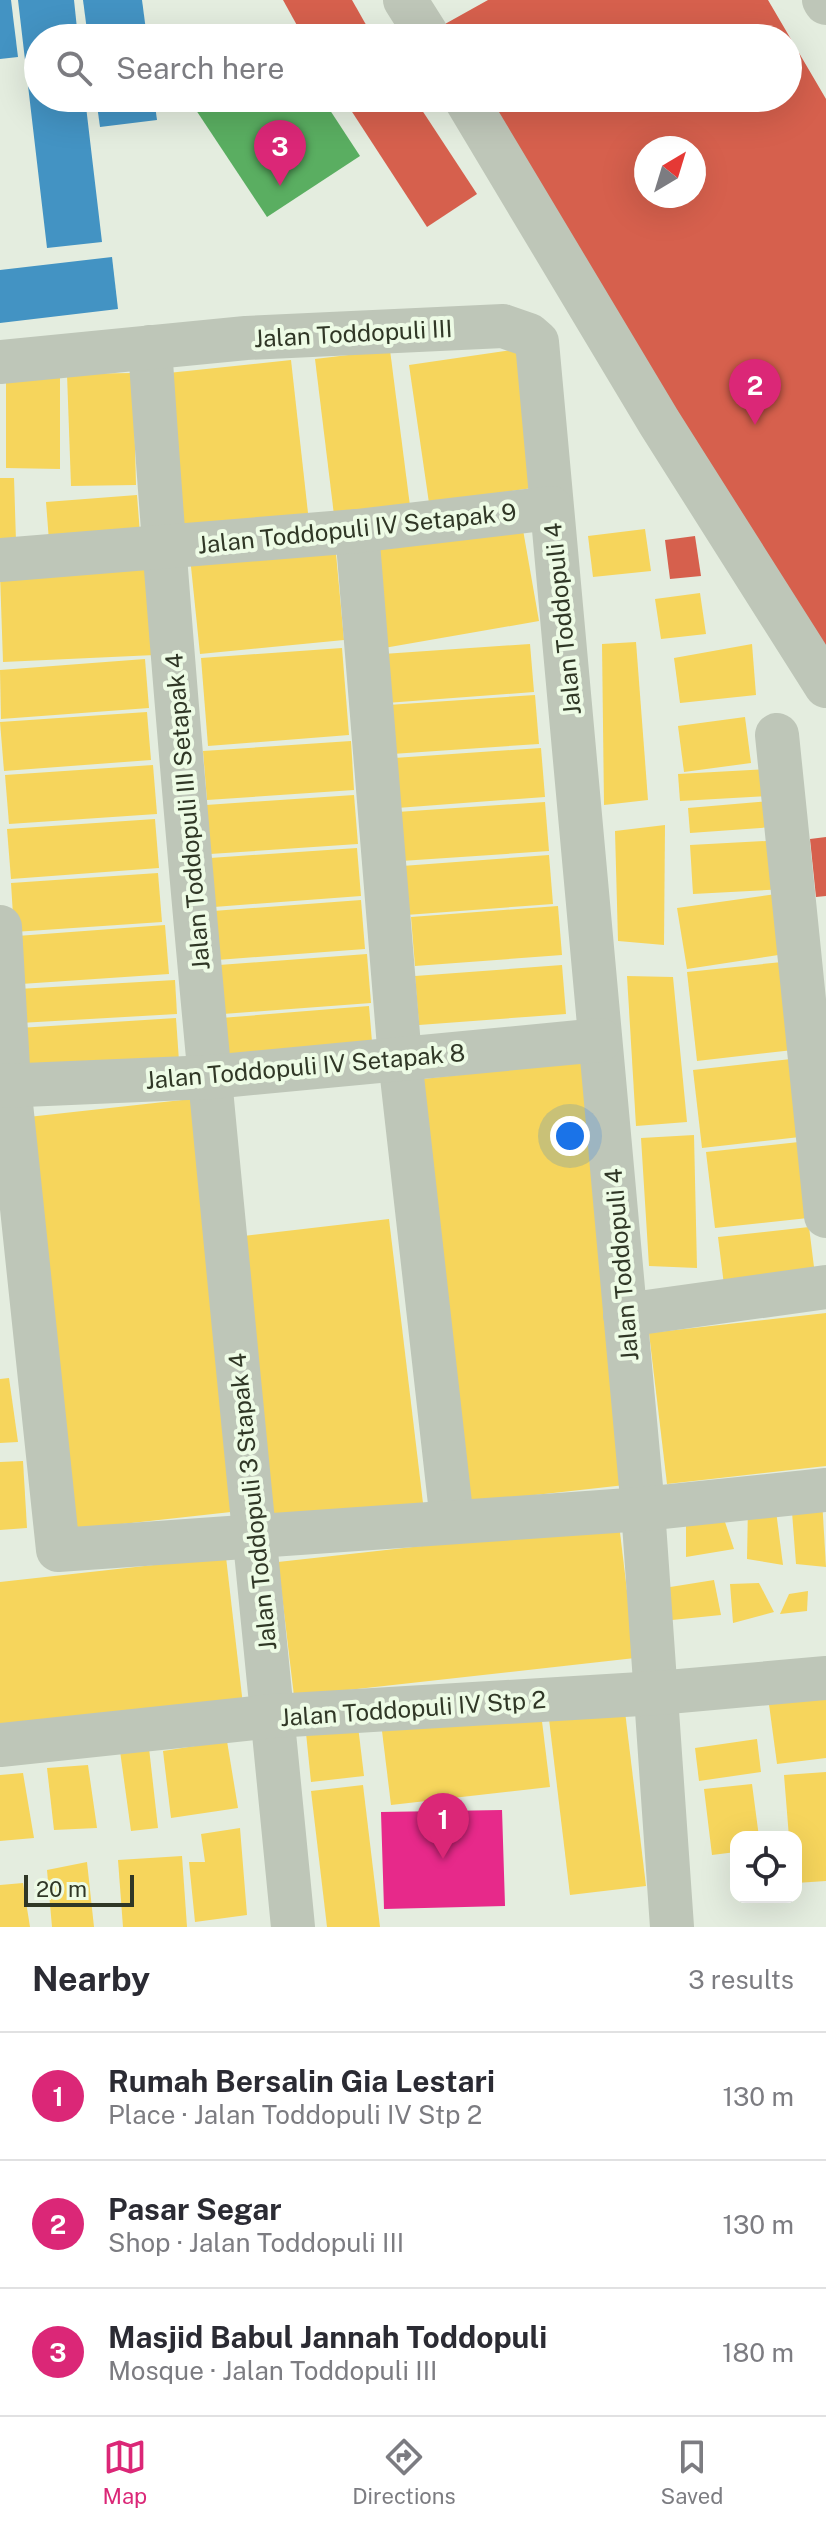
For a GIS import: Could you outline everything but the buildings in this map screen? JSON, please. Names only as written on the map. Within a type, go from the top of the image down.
[{"type":"street","points":[[473,112],[659,422],[826,686]]},
{"type":"street","name":"Jalan Toddopuli III","points":[[0,362],[246,338],[503,326],[529,335],[537,342],[551,508]]},
{"type":"street","name":"Jalan Toddopuli III Setapak 4","points":[[150,347],[163,547],[211,1077]]},
{"type":"street","name":"Jalan Toddopuli IV Setapak 9","points":[[0,560],[357,531],[551,508]]},
{"type":"street","name":"Jalan Toddopuli 4","points":[[551,508],[643,1509],[672,1927]]},
{"type":"street","points":[[357,531],[400,1059],[452,1521]]},
{"type":"street","points":[[777,735],[826,1216]]},
{"type":"street","points":[[0,927],[5,1085],[58,1550],[643,1509],[826,1490]]},
{"type":"street","name":"Jalan Toddopuli IV Setapak 8","points":[[5,1085],[211,1077],[600,1040]]},
{"type":"street","name":"Jalan Toddopuli 3 Stapak 4","points":[[211,1077],[293,1927]]},
{"type":"street","points":[[625,1315],[826,1287]]},
{"type":"street","name":"Jalan Toddopuli IV Stp 2","points":[[0,1745],[273,1716],[657,1693],[826,1678]]},
{"type":"place","name":"Masjid Babul Jannah Toddopuli","points":[[280,186]]},
{"type":"place","name":"Pasar Segar","points":[[755,425]]},
{"type":"place","name":"Rumah Bersalin Gia Lestari","points":[[443,1859]]}]
